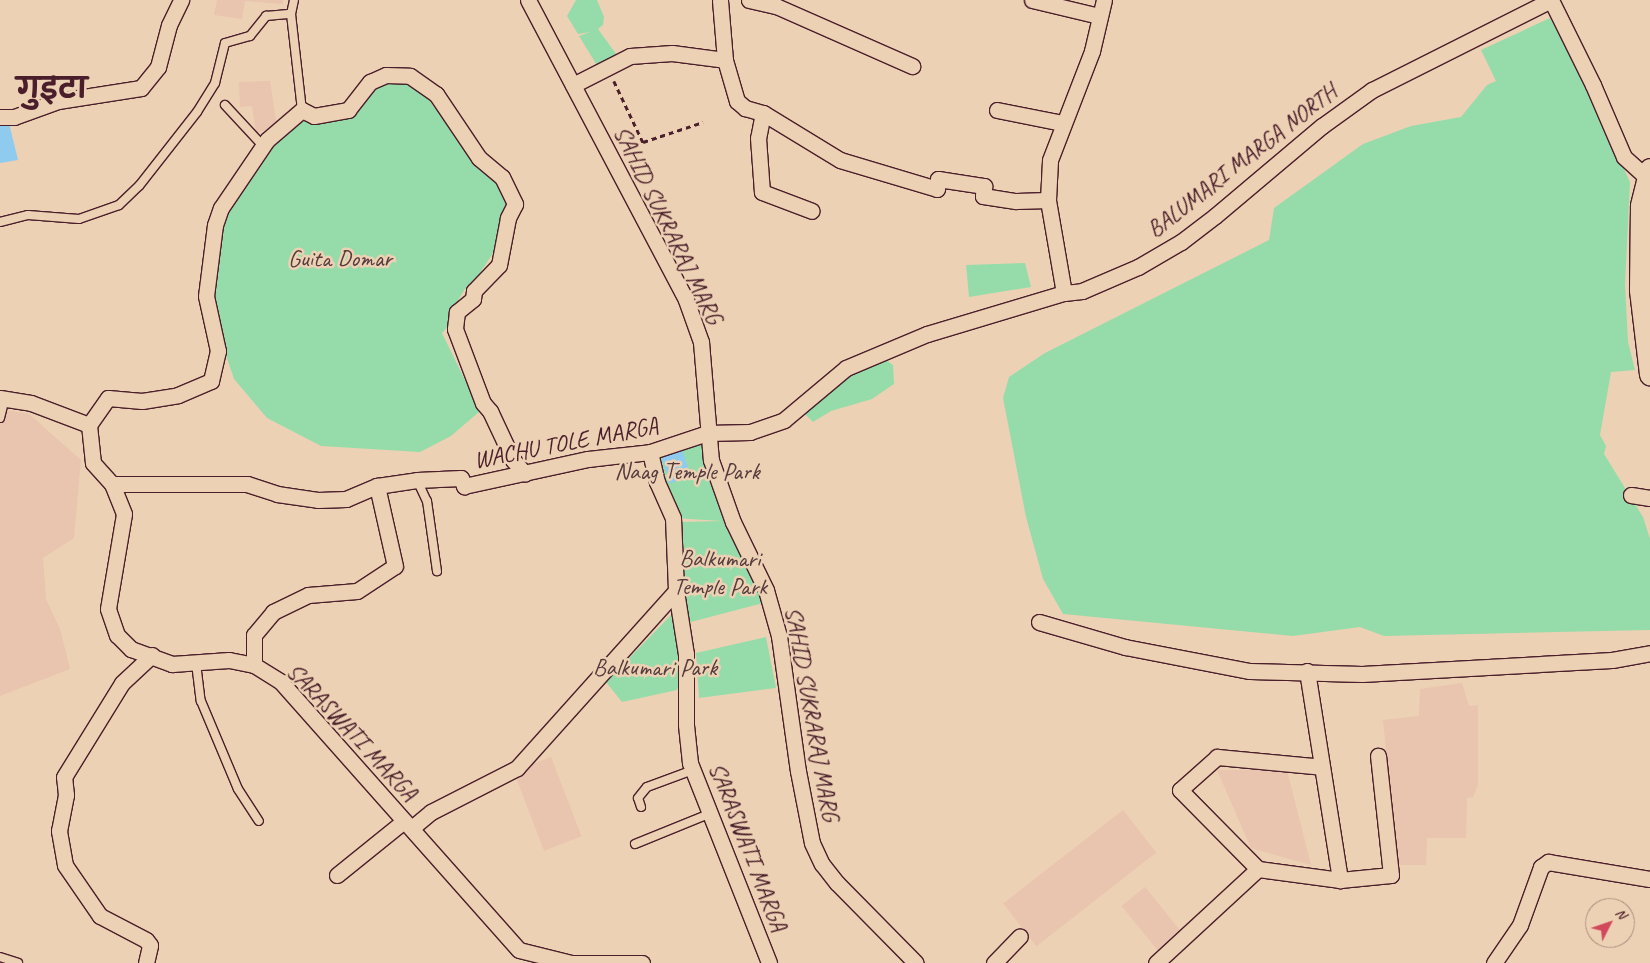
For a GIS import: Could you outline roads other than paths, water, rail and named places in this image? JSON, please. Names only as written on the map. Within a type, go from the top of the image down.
[{"type":"main road","points":[[1648,173],[1641,206],[1640,290],[1650,374]]},
{"type":"street","points":[[0,118],[14,117],[58,102],[141,88],[158,66],[169,25],[181,0]]},
{"type":"street","name":"SAHID SUKRARAJ MARG","points":[[528,0],[686,300],[701,342],[705,366],[707,433],[711,460],[733,522],[766,590],[779,636],[801,789],[812,843],[822,864],[836,884],[916,963]]},
{"type":"street","points":[[720,0],[725,60],[738,101],[745,108],[763,113],[840,160],[937,189],[938,179],[984,186],[983,196],[1016,201],[1048,200]]},
{"type":"street","points":[[749,0],[776,6],[912,66]]},
{"type":"street","points":[[1032,0],[1099,16]]},
{"type":"street","points":[[1064,293],[1048,200],[1050,160],[1062,123],[1092,51],[1104,0]]},
{"type":"street","points":[[1551,0],[1594,85],[1624,157],[1648,173]]},
{"type":"street","name":"BALUMARI MARGA NORTH","points":[[707,433],[750,432],[784,420],[846,368],[927,334],[1064,293],[1082,291],[1138,267],[1181,242],[1322,126],[1372,90],[1551,0]]},
{"type":"street","points":[[573,84],[630,56],[672,53],[725,60]]},
{"type":"street","points":[[2,398],[31,403],[89,425],[108,398],[142,401],[178,395],[211,380],[218,351],[206,296],[215,225],[221,208],[263,146],[302,110],[314,116],[348,110],[370,82],[386,75],[410,76],[436,94],[479,158],[497,170],[508,186],[515,204],[508,218],[499,265],[474,291],[474,299],[457,312],[456,329],[483,402],[490,411],[513,460],[525,474]]},
{"type":"street","points":[[997,110],[1062,123]]},
{"type":"street","points":[[763,113],[758,138],[758,194],[812,211]]},
{"type":"street","name":"SARASWATI MARGA","points":[[89,425],[93,463],[112,484],[124,514],[108,609],[117,635],[131,648],[172,664],[229,660],[254,665],[288,689],[520,950],[572,962],[642,963]]},
{"type":"street","name":"WACHU TOLE MARGA","points":[[112,484],[246,484],[277,494],[318,500],[346,499],[377,486],[418,480],[461,478],[464,486],[588,459],[650,452],[707,433]]},
{"type":"street","name":"SARASWATI MARGA","points":[[650,452],[657,482],[673,518],[676,591],[686,654],[686,725],[693,770],[769,963]]},
{"type":"street","points":[[254,665],[254,635],[273,612],[308,595],[357,591],[395,566],[377,486]]},
{"type":"street","points":[[1631,495],[1650,498]]},
{"type":"street","points":[[337,875],[409,824],[517,768],[676,591]]},
{"type":"street","points":[[1039,622],[1124,647],[1250,671],[1372,673],[1612,660],[1650,652]]},
{"type":"street","points":[[146,963],[150,945],[146,940],[100,916],[65,865],[59,831],[66,795],[64,778],[122,683],[152,655]]},
{"type":"street","points":[[1308,671],[1340,880]]},
{"type":"street","points":[[1322,767],[1217,757],[1180,790],[1258,869],[1340,880],[1391,875],[1378,756]]},
{"type":"street","points":[[1494,963],[1520,925],[1541,867],[1548,862],[1650,879]]},
{"type":"street","points":[[1156,963],[1258,869]]},
{"type":"street","points":[[994,963],[1020,936]]},
{"type":"lane","points":[[294,0],[291,14],[302,110]]},
{"type":"lane","points":[[0,222],[28,214],[79,218],[119,205],[139,186],[197,112],[215,84],[224,43],[250,36],[266,16],[291,14]]},
{"type":"lane","points":[[225,105],[263,146]]},
{"type":"lane","points":[[0,418],[2,398]]},
{"type":"lane","points":[[418,480],[427,501],[437,571]]},
{"type":"lane","points":[[196,663],[202,701],[238,789],[259,822]]},
{"type":"lane","points":[[641,807],[638,798],[647,787],[693,770]]},
{"type":"lane","points":[[636,844],[709,814]]},
{"type":"lane","points":[[0,957],[18,963]]},
{"type":"water","points":[[0,119],[9,123],[18,160],[0,163]]},
{"type":"water","points":[[682,449],[691,477],[670,483],[661,456]]},
{"type":"district","name":"गुइटा","points":[[52,89]]},
{"type":"park label","name":"Guita Domar","points":[[340,259]]},
{"type":"park label","name":"Naag Temple Park","points":[[687,472]]},
{"type":"park label","name":"Balkumari Temple Park","points":[[720,573]]},
{"type":"park label","name":"Balkumari Park","points":[[655,668]]}]
